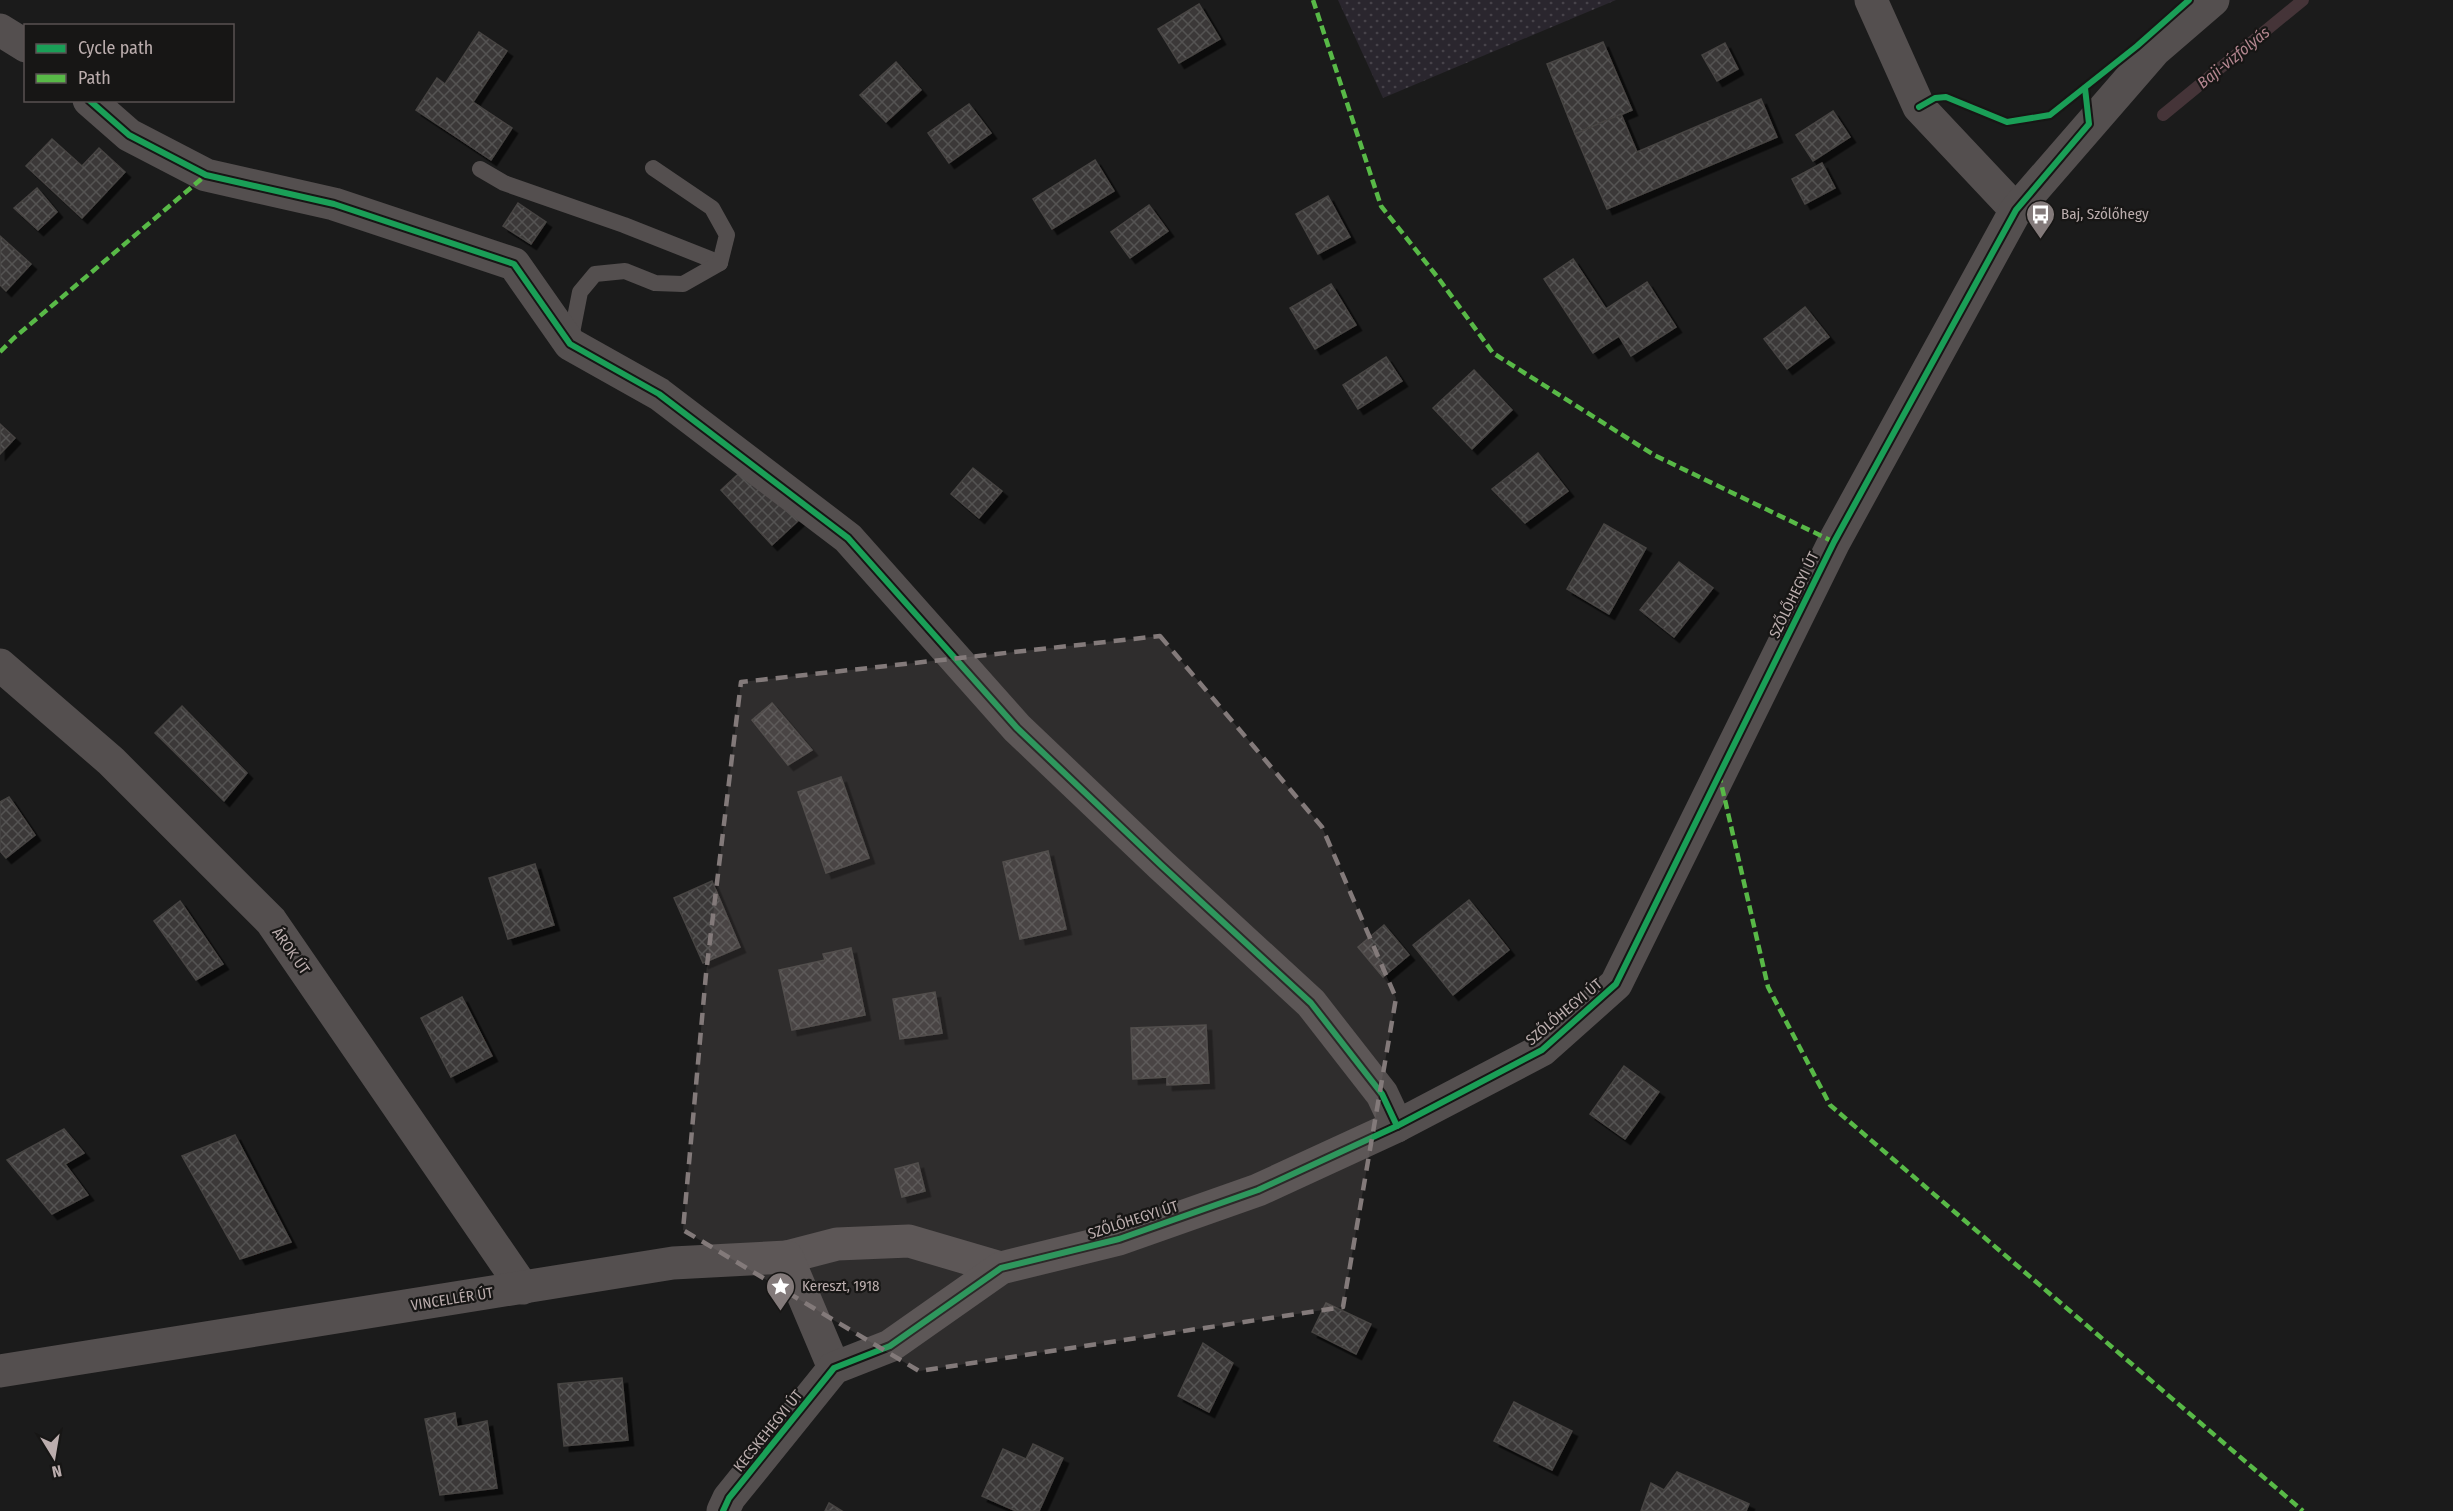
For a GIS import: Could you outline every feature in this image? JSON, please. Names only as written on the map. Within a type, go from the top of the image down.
[{"type":"street","points":[[1871,0],[1919,107],[2016,210]]},
{"type":"street","name":"SZŐLŐHEGYI ÚT","points":[[834,1368],[890,1346],[1001,1268],[1119,1239],[1258,1190],[1397,1126],[1542,1050],[1616,984],[1834,542],[2016,210],[2155,50],[2213,0]]},
{"type":"street","points":[[0,30],[24,45]]},
{"type":"street","points":[[91,102],[129,135],[206,175],[334,204],[514,264],[570,344],[659,394],[848,538],[1017,728],[1152,857],[1311,1003],[1382,1094],[1397,1126]]},
{"type":"street","name":"ÁROK ÚT","points":[[0,665],[111,761],[271,921],[523,1288]]},
{"type":"street","name":"VINCELLÉR ÚT","points":[[0,1371],[673,1263],[786,1257],[837,1244],[909,1242],[1001,1268]]},
{"type":"street","points":[[786,1257],[834,1368]]},
{"type":"street","name":"KECSKEHEGYI ÚT","points":[[723,1511],[729,1498],[834,1368]]},
{"type":"lane","points":[[570,344],[580,292],[595,274],[625,271],[655,283],[683,284],[720,263],[727,235],[712,208],[653,168]]},
{"type":"lane","points":[[480,169],[504,183],[624,225],[720,263]]},
{"type":"highlighted area","points":[[1160,636],[1322,827],[1396,998],[1343,1307],[919,1371],[683,1230],[706,974],[741,682]]},
{"type":"shaded area","points":[[1338,0],[1616,0],[1383,98]]},
{"type":"building","points":[[1199,4],[1220,39],[1179,63],[1158,29]]},
{"type":"building","points":[[479,32],[507,51],[473,102],[512,128],[491,160],[416,110],[437,78],[445,84]]},
{"type":"building","points":[[1603,42],[1632,110],[1575,134],[1547,64]]},
{"type":"building","points":[[1725,43],[1738,69],[1717,81],[1702,55]]},
{"type":"building","points":[[896,62],[921,90],[886,122],[860,95]]},
{"type":"building","points":[[1761,99],[1777,137],[1607,209],[1575,134],[1621,114],[1637,152]]},
{"type":"building","points":[[969,104],[991,133],[949,163],[928,133]]},
{"type":"building","points":[[1833,111],[1850,137],[1813,161],[1796,135]]},
{"type":"building","points":[[52,139],[82,166],[99,148],[125,172],[82,218],[26,166]]},
{"type":"building","points":[[1095,160],[1114,191],[1052,229],[1033,199]]},
{"type":"building","points":[[1822,163],[1835,188],[1805,204],[1792,179]]},
{"type":"building","points":[[37,188],[57,212],[38,230],[14,208]]},
{"type":"building","points":[[1328,196],[1350,237],[1318,254],[1296,214]]},
{"type":"building","points":[[518,203],[546,222],[531,244],[503,226]]},
{"type":"building","points":[[1149,205],[1168,231],[1130,258],[1111,232]]},
{"type":"building","points":[[0,236],[31,264],[6,291],[0,285]]},
{"type":"building","points":[[1573,259],[1606,309],[1647,282],[1676,327],[1631,356],[1619,336],[1593,353],[1544,279]]},
{"type":"building","points":[[1331,284],[1356,325],[1315,349],[1290,308]]},
{"type":"building","points":[[1805,307],[1829,337],[1787,369],[1764,339]]},
{"type":"building","points":[[1386,357],[1402,381],[1358,409],[1343,385]]},
{"type":"building","points":[[1474,370],[1512,410],[1472,449],[1433,408]]},
{"type":"building","points":[[0,424],[15,438],[0,454]]},
{"type":"building","points":[[1538,453],[1568,491],[1525,523],[1492,489]]},
{"type":"building","points":[[749,464],[800,519],[772,545],[721,490]]},
{"type":"building","points":[[973,468],[1002,491],[979,518],[951,494]]},
{"type":"building","points":[[1604,524],[1646,548],[1609,614],[1567,589]]},
{"type":"building","points":[[1679,562],[1713,588],[1674,637],[1640,610]]},
{"type":"building","points":[[772,703],[812,750],[788,765],[752,720]]},
{"type":"building","points":[[182,706],[247,773],[224,801],[155,733]]},
{"type":"building","points":[[841,777],[869,858],[826,873],[798,792]]},
{"type":"building","points":[[9,797],[35,835],[6,858],[0,851],[0,802]]},
{"type":"building","points":[[1048,851],[1066,929],[1020,939],[1003,862]]},
{"type":"building","points":[[535,864],[554,925],[508,939],[489,878]]},
{"type":"building","points":[[712,881],[740,947],[703,963],[674,898]]},
{"type":"building","points":[[1469,900],[1509,950],[1453,995],[1413,945]]},
{"type":"building","points":[[180,901],[223,964],[196,980],[154,921]]},
{"type":"building","points":[[1384,925],[1409,955],[1383,977],[1358,947]]},
{"type":"building","points":[[851,948],[865,1015],[792,1030],[779,970],[825,960],[823,954]]},
{"type":"building","points":[[935,992],[942,1033],[900,1039],[893,999]]},
{"type":"building","points":[[462,997],[492,1056],[451,1077],[421,1018]]},
{"type":"building","points":[[1206,1025],[1209,1083],[1167,1085],[1167,1077],[1133,1079],[1131,1028]]},
{"type":"building","points":[[1624,1066],[1659,1092],[1625,1139],[1590,1114]]},
{"type":"building","points":[[64,1129],[84,1153],[65,1164],[88,1195],[52,1214],[7,1160]]},
{"type":"building","points":[[235,1135],[291,1242],[240,1259],[182,1156]]},
{"type":"building","points":[[918,1163],[925,1191],[902,1197],[895,1169]]},
{"type":"building","points":[[1326,1303],[1371,1324],[1356,1354],[1312,1332]]},
{"type":"building","points":[[1203,1343],[1233,1363],[1209,1412],[1178,1396]]},
{"type":"building","points":[[622,1378],[628,1440],[564,1446],[558,1384]]},
{"type":"building","points":[[1514,1402],[1572,1431],[1552,1470],[1494,1441]]},
{"type":"building","points":[[455,1413],[457,1427],[487,1421],[497,1488],[440,1495],[425,1419]]},
{"type":"building","points":[[1033,1444],[1063,1458],[1039,1511],[1016,1511],[982,1496],[1003,1449],[1026,1459]]},
{"type":"building","points":[[1677,1472],[1749,1504],[1746,1511],[1641,1511],[1651,1483],[1664,1490]]},
{"type":"building","points":[[829,1503],[842,1511],[825,1511]]},
{"type":"waterway","name":"Baji-vízfolyás","points":[[2163,115],[2303,0]]},
{"type":"marked path","points":[[1313,0],[1381,206],[1439,279],[1493,353],[1654,455],[1834,542]]},
{"type":"marked path","points":[[0,352],[206,175]]},
{"type":"marked path","points":[[1719,774],[1768,987],[1830,1105],[2303,1511]]},
{"type":"cycle path","points":[[1919,107],[1935,98],[1946,97],[2007,122],[2050,115],[2137,46],[2189,0]]},
{"type":"cycle path","points":[[723,1511],[729,1498],[834,1368],[890,1346],[1001,1268],[1119,1239],[1258,1190],[1397,1126],[1542,1050],[1616,984],[1834,542],[2016,210],[2089,124],[2085,88]]},
{"type":"cycle path","points":[[91,102],[129,135],[206,175],[334,204],[514,264],[570,344],[659,394],[848,538],[1017,728],[1311,1003],[1382,1094],[1397,1126]]},
{"type":"place","name":"Baj, Szőlőhegy","points":[[2040,240]]},
{"type":"place","name":"Kereszt, 1918","points":[[781,1312]]}]
